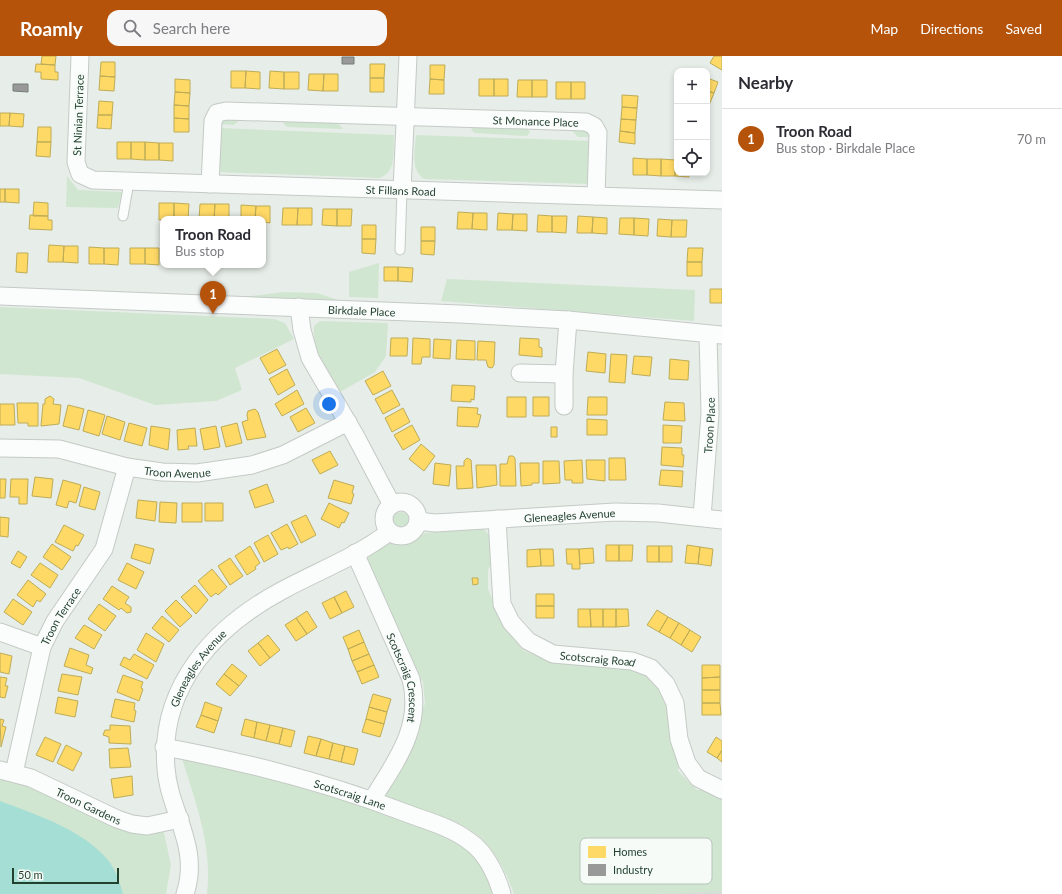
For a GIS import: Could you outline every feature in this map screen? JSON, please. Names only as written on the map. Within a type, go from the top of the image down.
[{"type":"street","name":"St Ninian Terrace","points":[[80,56],[76,162],[80,174]]},
{"type":"street","points":[[402,190],[408,56]]},
{"type":"street","name":"St Monance Place","points":[[210,184],[213,121],[218,113],[226,111],[405,116],[586,122],[594,126],[598,133],[596,196]]},
{"type":"street","name":"St Fillans Road","points":[[80,174],[93,180],[129,182],[722,200]]},
{"type":"street","name":"Birkdale Place","points":[[0,296],[300,307],[568,320],[715,335]]},
{"type":"street","points":[[300,307],[302,330],[310,358],[348,422],[392,505]]},
{"type":"street","points":[[564,406],[564,374],[568,320]]},
{"type":"street","name":"Troon Place","points":[[702,517],[715,335]]},
{"type":"street","points":[[520,373],[564,374]]},
{"type":"street","name":"Troon Avenue","points":[[0,448],[59,449],[127,467],[162,472],[197,473],[252,465],[283,455],[348,422]]},
{"type":"street","name":"Troon Terrace","points":[[7,771],[42,647],[55,621],[104,549],[127,467]]},
{"type":"street","points":[[402,502],[412,507],[418,521],[416,526],[409,534],[399,536],[389,532],[386,528],[384,518],[388,508],[392,505],[402,502]]},
{"type":"street","name":"Gleneagles Avenue","points":[[418,521],[435,523],[615,512],[658,512],[722,520]]},
{"type":"street","name":"Scotscraig Road","points":[[497,519],[502,604],[511,622],[528,641],[553,654],[632,661],[651,668],[666,684],[675,703],[679,739],[687,763],[698,778],[722,790]]},
{"type":"street","name":"Gleneagles Avenue","points":[[185,894],[190,866],[188,850],[166,774],[164,747],[167,724],[179,689],[197,659],[223,632],[251,610],[282,591],[373,544],[389,532]]},
{"type":"street","name":"Scotscraig Crescent","points":[[355,553],[411,679],[414,694],[414,713],[410,730],[398,757],[372,800]]},
{"type":"street","points":[[0,632],[42,647]]},
{"type":"street","name":"Scotscraig Lane","points":[[164,747],[259,767],[372,800],[449,829],[470,841],[486,858],[498,880],[502,894]]},
{"type":"street","name":"Troon Gardens","points":[[7,771],[59,790],[117,819],[132,824],[147,826],[180,819]]},
{"type":"lane","points":[[123,216],[129,182]]},
{"type":"lane","points":[[400,250],[402,190]]},
{"type":"shaded area","points":[[722,891],[722,894],[651,894]]},
{"type":"green space","points":[[244,116],[234,125],[217,124],[218,121]]},
{"type":"green space","points":[[289,117],[334,118],[343,129],[287,127],[283,123]]},
{"type":"green space","points":[[477,123],[523,124],[530,132],[527,136],[475,133],[471,130]]},
{"type":"green space","points":[[568,126],[586,126],[593,137],[578,137]]},
{"type":"green space","points":[[218,128],[394,135],[394,154],[392,166],[385,175],[380,178],[218,172]]},
{"type":"green space","points":[[416,135],[593,141],[589,184],[424,179],[420,175],[415,165],[414,153]]},
{"type":"green space","points":[[67,176],[78,190],[122,192],[118,208],[66,207]]},
{"type":"green space","points":[[379,263],[378,298],[349,297],[349,272]]},
{"type":"green space","points":[[447,279],[695,290],[694,321],[441,301]]},
{"type":"green space","points":[[284,292],[317,293],[338,300],[244,297]]},
{"type":"green space","points":[[0,307],[274,319],[285,323],[294,339],[235,368],[242,390],[216,401],[155,405],[79,378],[0,374]]},
{"type":"green space","points":[[320,321],[388,323],[386,356],[375,372],[340,392],[318,352],[314,335],[314,326]]},
{"type":"green space","points":[[398,512],[404,512],[409,517],[407,526],[404,528],[398,528],[393,523],[393,517]]},
{"type":"green space","points":[[482,527],[491,537],[492,563],[488,570],[488,589],[504,626],[524,651],[552,661],[631,667],[648,675],[661,687],[667,706],[679,764],[678,771],[697,790],[705,790],[722,797],[722,891],[651,894],[514,894],[498,859],[480,837],[472,831],[443,817],[388,800],[385,795],[425,704],[423,681],[416,678],[367,567],[368,554],[389,543],[411,543],[425,533]]},
{"type":"green space","points":[[181,755],[258,771],[446,833],[481,862],[497,894],[207,894],[207,858],[202,824]]},
{"type":"green space","points":[[0,775],[163,829],[171,865],[166,894],[0,894]]},
{"type":"water","points":[[0,801],[58,824],[72,831],[97,849],[111,864],[123,894],[0,894]]},
{"type":"building: Homes","points":[[42,56],[56,56],[55,65],[41,64]]},
{"type":"building: Homes","points":[[714,56],[722,56],[722,70],[710,63]]},
{"type":"building: Homes","points":[[101,62],[115,62],[115,77],[100,76]]},
{"type":"building: Homes","points":[[36,64],[55,65],[55,72],[58,72],[58,80],[41,79],[41,72],[35,72]]},
{"type":"building: Homes","points":[[370,64],[385,64],[384,78],[370,78]]},
{"type":"building: Homes","points":[[430,65],[445,65],[444,80],[430,79]]},
{"type":"building: Homes","points":[[231,71],[246,71],[245,88],[231,88]]},
{"type":"building: Homes","points":[[246,71],[260,72],[260,89],[245,88]]},
{"type":"building: Homes","points":[[270,71],[284,72],[284,89],[269,88]]},
{"type":"building: Homes","points":[[284,72],[299,72],[299,89],[284,89]]},
{"type":"building: Homes","points":[[309,74],[324,74],[323,91],[308,90]]},
{"type":"building: Homes","points":[[324,74],[338,74],[338,91],[323,91]]},
{"type":"building: Homes","points":[[100,76],[115,77],[114,91],[99,90]]},
{"type":"building: Homes","points":[[370,78],[384,78],[384,92],[370,92]]},
{"type":"building: Homes","points":[[175,79],[190,80],[190,93],[175,92]]},
{"type":"building: Homes","points":[[430,79],[444,80],[444,94],[429,94]]},
{"type":"building: Homes","points":[[479,79],[494,79],[494,96],[479,96]]},
{"type":"building: Homes","points":[[494,79],[508,79],[508,96],[494,96]]},
{"type":"building: Homes","points":[[710,79],[718,82],[714,93],[710,92]]},
{"type":"building: Homes","points":[[518,80],[532,80],[532,97],[517,97]]},
{"type":"building: Homes","points":[[532,80],[547,80],[547,97],[532,97]]},
{"type":"building: Homes","points":[[556,82],[571,82],[571,99],[556,99]]},
{"type":"building: Homes","points":[[571,82],[585,82],[585,99],[571,99]]},
{"type":"building: Homes","points":[[175,92],[190,93],[189,106],[174,105]]},
{"type":"building: Homes","points":[[710,92],[714,93],[710,103]]},
{"type":"building: Homes","points":[[622,95],[638,96],[637,108],[622,107]]},
{"type":"building: Homes","points":[[99,101],[113,102],[112,115],[98,115]]},
{"type":"building: Homes","points":[[174,105],[189,106],[189,119],[174,118]]},
{"type":"building: Homes","points":[[622,107],[637,108],[636,120],[621,119]]},
{"type":"building: Homes","points":[[0,113],[10,113],[9,126],[0,126]]},
{"type":"building: Homes","points":[[10,113],[24,114],[23,127],[9,126]]},
{"type":"building: Homes","points":[[98,115],[112,115],[111,129],[97,128]]},
{"type":"building: Homes","points":[[174,118],[189,119],[189,132],[174,132]]},
{"type":"building: Homes","points":[[621,119],[636,120],[635,133],[620,131]]},
{"type":"building: Homes","points":[[38,127],[51,127],[51,142],[37,142]]},
{"type":"building: Homes","points":[[620,131],[635,133],[635,144],[619,142]]},
{"type":"building: Homes","points":[[37,142],[51,142],[50,157],[36,156]]},
{"type":"building: Homes","points":[[117,142],[131,142],[131,159],[117,159]]},
{"type":"building: Homes","points":[[131,142],[145,142],[145,160],[131,159]]},
{"type":"building: Homes","points":[[145,142],[159,143],[159,160],[145,160]]},
{"type":"building: Homes","points":[[159,143],[173,143],[173,161],[159,160]]},
{"type":"building: Homes","points":[[633,158],[647,159],[647,175],[633,175]]},
{"type":"building: Homes","points":[[647,159],[661,159],[661,176],[647,175]]},
{"type":"building: Homes","points":[[661,159],[674,160],[674,176],[661,176]]},
{"type":"building: Homes","points":[[0,189],[5,189],[5,202],[0,202]]},
{"type":"building: Homes","points":[[5,189],[19,189],[19,203],[5,202]]},
{"type":"building: Homes","points":[[34,202],[48,203],[48,216],[33,216]]},
{"type":"building: Homes","points":[[159,203],[174,203],[174,216],[160,216],[159,220]]},
{"type":"building: Homes","points":[[174,203],[189,204],[188,216],[174,216]]},
{"type":"building: Homes","points":[[200,204],[215,204],[214,216],[199,216]]},
{"type":"building: Homes","points":[[215,204],[229,204],[229,216],[214,216]]},
{"type":"building: Homes","points":[[241,205],[256,206],[255,216],[241,216]]},
{"type":"building: Homes","points":[[256,206],[270,206],[270,223],[266,222],[266,216],[255,216]]},
{"type":"building: Homes","points":[[283,208],[298,208],[297,225],[282,225]]},
{"type":"building: Homes","points":[[298,208],[312,208],[312,225],[297,225]]},
{"type":"building: Homes","points":[[323,209],[337,209],[337,226],[322,225]]},
{"type":"building: Homes","points":[[337,209],[352,209],[351,226],[337,226]]},
{"type":"building: Homes","points":[[458,212],[473,213],[472,229],[457,229]]},
{"type":"building: Homes","points":[[473,213],[487,213],[487,230],[472,229]]},
{"type":"building: Homes","points":[[498,213],[513,214],[512,230],[497,230]]},
{"type":"building: Homes","points":[[513,214],[527,214],[527,231],[512,230]]},
{"type":"building: Homes","points":[[30,215],[48,216],[48,220],[52,220],[52,230],[29,229]]},
{"type":"building: Homes","points":[[538,215],[552,216],[552,232],[537,232]]},
{"type":"building: Homes","points":[[552,216],[567,216],[566,233],[552,232]]},
{"type":"building: Homes","points":[[578,216],[593,217],[592,233],[577,233]]},
{"type":"building: Homes","points":[[593,217],[607,218],[607,234],[592,233]]},
{"type":"building: Homes","points":[[620,218],[634,218],[634,235],[619,234]]},
{"type":"building: Homes","points":[[634,218],[649,219],[648,236],[634,235]]},
{"type":"building: Homes","points":[[658,219],[672,220],[671,237],[657,236]]},
{"type":"building: Homes","points":[[672,220],[687,220],[686,237],[671,237]]},
{"type":"building: Homes","points":[[362,225],[376,225],[376,239],[362,239]]},
{"type":"building: Homes","points":[[421,227],[435,227],[435,241],[421,241]]},
{"type":"building: Homes","points":[[362,239],[376,239],[375,254],[362,253]]},
{"type":"building: Homes","points":[[421,241],[435,241],[434,255],[421,254]]},
{"type":"building: Homes","points":[[49,245],[64,246],[63,262],[48,262]]},
{"type":"building: Homes","points":[[64,246],[78,246],[78,263],[63,262]]},
{"type":"building: Homes","points":[[89,247],[104,248],[104,264],[89,264]]},
{"type":"building: Homes","points":[[104,248],[119,248],[118,265],[104,264]]},
{"type":"building: Homes","points":[[130,248],[145,248],[145,264],[130,264]]},
{"type":"building: Homes","points":[[145,248],[159,248],[159,265],[145,264]]},
{"type":"building: Homes","points":[[688,248],[703,248],[702,262],[687,262]]},
{"type":"building: Homes","points":[[17,253],[28,253],[27,273],[16,272]]},
{"type":"building: Homes","points":[[687,262],[702,262],[702,276],[687,276]]},
{"type":"building: Homes","points":[[384,267],[398,267],[398,281],[384,281]]},
{"type":"building: Homes","points":[[398,267],[413,268],[412,282],[398,281]]},
{"type":"building: Homes","points":[[710,289],[722,289],[722,303],[710,303]]},
{"type":"building: Homes","points":[[391,338],[408,338],[407,356],[390,356]]},
{"type":"building: Homes","points":[[413,338],[430,339],[430,357],[422,357],[421,364],[412,364]]},
{"type":"building: Homes","points":[[520,338],[539,339],[539,347],[542,348],[542,357],[519,355]]},
{"type":"building: Homes","points":[[434,339],[451,340],[450,359],[433,358]]},
{"type":"building: Homes","points":[[457,340],[475,341],[475,360],[456,359]]},
{"type":"building: Homes","points":[[478,341],[495,342],[494,365],[492,368],[488,367],[486,360],[477,360]]},
{"type":"building: Homes","points":[[277,349],[286,365],[269,374],[260,358]]},
{"type":"building: Homes","points":[[588,352],[606,354],[605,373],[586,371]]},
{"type":"building: Homes","points":[[611,354],[627,355],[625,383],[609,382]]},
{"type":"building: Homes","points":[[634,356],[652,357],[650,376],[632,374]]},
{"type":"building: Homes","points":[[670,359],[689,361],[688,380],[669,379]]},
{"type":"building: Homes","points":[[287,369],[295,385],[278,395],[269,379]]},
{"type":"building: Homes","points":[[383,371],[391,386],[373,395],[365,381]]},
{"type":"building: Homes","points":[[452,385],[475,386],[474,400],[471,399],[471,402],[451,401]]},
{"type":"building: Homes","points":[[297,390],[304,404],[282,416],[275,404]]},
{"type":"building: Homes","points":[[392,390],[400,405],[383,414],[375,399]]},
{"type":"building: Homes","points":[[50,396],[54,399],[53,404],[61,405],[59,424],[41,426],[43,404],[45,404],[45,399]]},
{"type":"building: Homes","points":[[507,397],[526,397],[526,417],[507,417]]},
{"type":"building: Homes","points":[[533,397],[549,397],[549,416],[533,416]]},
{"type":"building: Homes","points":[[588,397],[607,397],[607,415],[587,415]]},
{"type":"building: Homes","points":[[665,402],[684,403],[685,421],[663,420]]},
{"type":"building: Homes","points":[[17,403],[38,403],[38,426],[28,426],[28,423],[18,423]]},
{"type":"building: Homes","points":[[0,404],[14,404],[15,425],[0,425]]},
{"type":"building: Homes","points":[[68,405],[84,409],[79,430],[63,426]]},
{"type":"building: Homes","points":[[458,407],[478,408],[477,414],[481,415],[478,427],[457,426]]},
{"type":"building: Homes","points":[[306,408],[315,423],[298,432],[290,417]]},
{"type":"building: Homes","points":[[403,408],[410,422],[392,432],[385,418]]},
{"type":"building: Homes","points":[[255,409],[258,412],[266,437],[247,440],[242,422],[248,420],[248,411]]},
{"type":"building: Homes","points":[[88,410],[105,415],[99,436],[83,431]]},
{"type":"building: Homes","points":[[107,416],[125,422],[120,440],[102,434]]},
{"type":"building: Homes","points":[[587,419],[607,420],[607,435],[587,435]]},
{"type":"building: Homes","points":[[129,423],[147,428],[142,446],[124,441]]},
{"type":"building: Homes","points":[[237,423],[242,443],[226,447],[221,427]]},
{"type":"building: Homes","points":[[412,425],[420,440],[403,450],[394,435]]},
{"type":"building: Homes","points":[[663,425],[682,426],[681,443],[663,443]]},
{"type":"building: Homes","points":[[151,426],[170,429],[168,450],[149,445]]},
{"type":"building: Homes","points":[[216,426],[220,447],[204,450],[200,429]]},
{"type":"building: Homes","points":[[551,427],[557,427],[557,437],[551,437]]},
{"type":"building: Homes","points":[[195,428],[197,446],[188,446],[189,449],[178,450],[177,430]]},
{"type":"building: Homes","points":[[421,444],[435,456],[424,471],[409,459]]},
{"type":"building: Homes","points":[[662,447],[682,448],[682,455],[684,455],[683,467],[661,465]]},
{"type":"building: Homes","points":[[330,451],[338,465],[320,474],[312,460]]},
{"type":"building: Homes","points":[[509,456],[513,456],[515,458],[516,486],[500,486],[500,464],[507,464]]},
{"type":"building: Homes","points":[[467,458],[471,460],[473,488],[457,489],[456,466],[464,466],[464,461]]},
{"type":"building: Homes","points":[[609,458],[625,458],[626,480],[609,480]]},
{"type":"building: Homes","points":[[582,460],[583,483],[572,483],[572,480],[565,480],[564,461]]},
{"type":"building: Homes","points":[[586,460],[605,460],[605,481],[587,479]]},
{"type":"building: Homes","points":[[543,461],[559,461],[560,483],[543,484]]},
{"type":"building: Homes","points":[[435,463],[451,465],[449,486],[433,484]]},
{"type":"building: Homes","points":[[520,463],[539,463],[539,483],[521,486]]},
{"type":"building: Homes","points":[[476,465],[496,465],[497,485],[477,488]]},
{"type":"building: Homes","points":[[661,470],[683,471],[682,487],[659,485]]},
{"type":"building: Homes","points":[[35,477],[53,479],[51,498],[32,496]]},
{"type":"building: Homes","points":[[0,479],[6,479],[5,498],[0,498]]},
{"type":"building: Homes","points":[[11,479],[28,479],[27,504],[19,504],[19,497],[10,497]]},
{"type":"building: Homes","points":[[63,480],[81,485],[76,503],[69,501],[67,508],[56,505]]},
{"type":"building: Homes","points":[[334,480],[354,486],[352,493],[354,494],[351,504],[328,498]]},
{"type":"building: Homes","points":[[267,484],[274,502],[255,508],[249,491]]},
{"type":"building: Homes","points":[[84,487],[100,492],[95,510],[79,506]]},
{"type":"building: Homes","points":[[138,500],[157,502],[155,521],[136,518]]},
{"type":"building: Homes","points":[[160,502],[177,503],[176,523],[159,522]]},
{"type":"building: Homes","points":[[182,503],[202,503],[202,522],[182,522]]},
{"type":"building: Homes","points":[[205,503],[223,503],[223,521],[205,521]]},
{"type":"building: Homes","points":[[329,503],[349,513],[344,523],[342,522],[339,528],[321,519]]},
{"type":"building: Homes","points":[[306,515],[316,535],[301,543],[291,522]]},
{"type":"building: Homes","points":[[0,517],[9,518],[8,537],[0,536]]},
{"type":"building: Homes","points":[[287,524],[298,544],[289,549],[288,547],[281,550],[271,533]]},
{"type":"building: Homes","points":[[64,525],[84,535],[78,546],[76,545],[73,551],[55,542]]},
{"type":"building: Homes","points":[[268,535],[278,554],[264,562],[254,543]]},
{"type":"building: Homes","points":[[52,544],[71,557],[62,570],[43,557]]},
{"type":"building: Homes","points":[[135,544],[154,549],[150,564],[131,558]]},
{"type":"building: Homes","points":[[606,545],[619,545],[619,561],[606,561]]},
{"type":"building: Homes","points":[[619,545],[633,545],[632,561],[619,561]]},
{"type":"building: Homes","points":[[687,545],[700,547],[698,564],[685,563]]},
{"type":"building: Homes","points":[[250,546],[260,563],[255,567],[256,569],[247,575],[235,556]]},
{"type":"building: Homes","points":[[647,546],[659,546],[659,562],[647,562]]},
{"type":"building: Homes","points":[[659,546],[672,546],[672,562],[659,562]]},
{"type":"building: Homes","points":[[700,547],[713,549],[711,566],[698,564]]},
{"type":"building: Homes","points":[[593,548],[594,563],[580,564],[579,549]]},
{"type":"building: Homes","points":[[540,549],[553,549],[554,566],[541,566]]},
{"type":"building: Homes","points":[[540,549],[541,566],[527,567],[527,550]]},
{"type":"building: Homes","points":[[566,549],[579,549],[580,569],[572,569],[572,564],[567,564]]},
{"type":"building: Homes","points":[[18,551],[27,557],[20,568],[11,563]]},
{"type":"building: Homes","points":[[230,558],[243,576],[230,585],[218,566]]},
{"type":"building: Homes","points":[[40,563],[58,575],[50,588],[31,575]]},
{"type":"building: Homes","points":[[127,563],[144,572],[136,589],[118,580]]},
{"type":"building: Homes","points":[[212,569],[227,587],[218,595],[216,593],[211,597],[198,581]]},
{"type":"building: Homes","points":[[472,578],[478,578],[478,584],[473,585]]},
{"type":"building: Homes","points":[[28,580],[46,594],[40,602],[37,600],[33,607],[17,595]]},
{"type":"building: Homes","points":[[195,585],[208,600],[196,614],[181,597]]},
{"type":"building: Homes","points":[[112,586],[129,597],[125,603],[131,607],[131,612],[127,613],[121,608],[119,610],[103,599]]},
{"type":"building: Homes","points":[[346,591],[354,607],[342,613],[334,597]]},
{"type":"building: Homes","points":[[536,594],[554,594],[554,606],[536,606]]},
{"type":"building: Homes","points":[[334,597],[342,613],[330,619],[322,603]]},
{"type":"building: Homes","points":[[13,599],[32,612],[23,625],[4,612]]},
{"type":"building: Homes","points":[[176,600],[192,616],[180,627],[165,611]]},
{"type":"building: Homes","points":[[99,604],[116,616],[105,631],[88,619]]},
{"type":"building: Homes","points":[[536,606],[554,606],[554,618],[536,618]]},
{"type":"building: Homes","points":[[578,609],[590,609],[591,627],[578,627]]},
{"type":"building: Homes","points":[[590,609],[603,609],[603,627],[591,627]]},
{"type":"building: Homes","points":[[603,609],[616,609],[616,627],[603,627]]},
{"type":"building: Homes","points":[[616,609],[628,609],[629,626],[616,627]]},
{"type":"building: Homes","points":[[657,610],[668,617],[659,632],[647,625]]},
{"type":"building: Homes","points":[[307,611],[317,627],[307,634],[296,618]]},
{"type":"building: Homes","points":[[162,616],[179,630],[169,642],[152,628]]},
{"type":"building: Homes","points":[[668,617],[679,623],[670,638],[659,632]]},
{"type":"building: Homes","points":[[296,618],[307,634],[296,641],[285,625]]},
{"type":"building: Homes","points":[[679,623],[690,630],[681,645],[670,638]]},
{"type":"building: Homes","points":[[84,625],[102,635],[94,649],[75,638]]},
{"type":"building: Homes","points":[[359,630],[364,642],[348,649],[343,637]]},
{"type":"building: Homes","points":[[690,630],[701,637],[692,652],[681,645]]},
{"type":"building: Homes","points":[[146,633],[164,644],[156,662],[137,650]]},
{"type":"building: Homes","points":[[268,635],[280,650],[270,658],[258,643]]},
{"type":"building: Homes","points":[[364,642],[369,654],[352,661],[348,649]]},
{"type":"building: Homes","points":[[258,643],[270,658],[260,666],[248,651]]},
{"type":"building: Homes","points":[[70,648],[89,655],[86,665],[93,668],[91,674],[64,666]]},
{"type":"building: Homes","points":[[0,653],[12,656],[9,674],[0,672]]},
{"type":"building: Homes","points":[[134,654],[154,665],[147,679],[120,665],[124,657],[130,660]]},
{"type":"building: Homes","points":[[369,654],[374,665],[357,672],[352,661]]},
{"type":"building: Homes","points":[[232,664],[247,676],[239,686],[224,674]]},
{"type":"building: Homes","points":[[374,665],[379,677],[362,684],[357,672]]},
{"type":"building: Homes","points":[[702,665],[720,665],[720,677],[702,678]]},
{"type":"building: Homes","points":[[62,674],[82,677],[78,695],[58,691]]},
{"type":"building: Homes","points":[[224,674],[239,686],[230,696],[216,684]]},
{"type":"building: Homes","points":[[123,675],[143,682],[141,688],[143,689],[139,701],[117,692]]},
{"type":"building: Homes","points":[[0,677],[7,678],[5,686],[8,686],[5,698],[0,697]]},
{"type":"building: Homes","points":[[720,677],[720,690],[702,690],[702,678]]},
{"type":"building: Homes","points":[[702,690],[720,690],[720,703],[702,703]]},
{"type":"building: Homes","points":[[373,694],[391,699],[387,712],[369,707]]},
{"type":"building: Homes","points":[[58,697],[78,701],[75,717],[55,713]]},
{"type":"building: Homes","points":[[115,699],[135,703],[134,710],[136,711],[134,722],[111,717]]},
{"type":"building: Homes","points":[[205,702],[222,708],[218,721],[201,715]]},
{"type":"building: Homes","points":[[702,703],[720,703],[721,715],[702,715]]},
{"type":"building: Homes","points":[[369,707],[387,712],[384,724],[366,719]]},
{"type":"building: Homes","points":[[201,715],[218,721],[214,733],[196,727]]},
{"type":"building: Homes","points":[[0,719],[4,720],[2,726],[6,727],[1,747]]},
{"type":"building: Homes","points":[[245,719],[257,722],[254,738],[241,735]]},
{"type":"building: Homes","points":[[366,719],[384,724],[380,737],[362,732]]},
{"type":"building: Homes","points":[[257,722],[270,725],[266,741],[254,738]]},
{"type":"building: Homes","points":[[110,725],[130,726],[131,744],[109,743],[109,737],[103,735],[105,730],[110,730]]},
{"type":"building: Homes","points":[[270,725],[283,728],[279,744],[266,741]]},
{"type":"building: Homes","points":[[283,728],[295,731],[291,747],[279,744]]},
{"type":"building: Homes","points":[[308,736],[321,739],[316,756],[304,753]]},
{"type":"building: Homes","points":[[45,737],[61,744],[53,762],[36,755]]},
{"type":"building: Homes","points":[[716,737],[722,741],[722,750],[717,758],[707,752]]},
{"type":"building: Homes","points":[[321,739],[333,743],[329,759],[316,756]]},
{"type":"building: Homes","points":[[333,743],[345,746],[341,762],[329,759]]},
{"type":"building: Homes","points":[[66,745],[82,753],[73,771],[57,763]]},
{"type":"building: Homes","points":[[345,746],[358,749],[354,765],[341,762]]},
{"type":"building: Homes","points":[[128,748],[131,767],[110,768],[109,749]]},
{"type":"building: Homes","points":[[722,750],[722,762],[717,758]]},
{"type":"building: Homes","points":[[132,776],[133,795],[114,798],[111,779]]},
{"type":"building: Industry","points":[[342,57],[354,57],[354,64],[342,64]]},
{"type":"building: Industry","points":[[13,84],[28,84],[28,92],[13,91]]},
{"type":"place","name":"Troon Road","points":[[213,314]]}]
